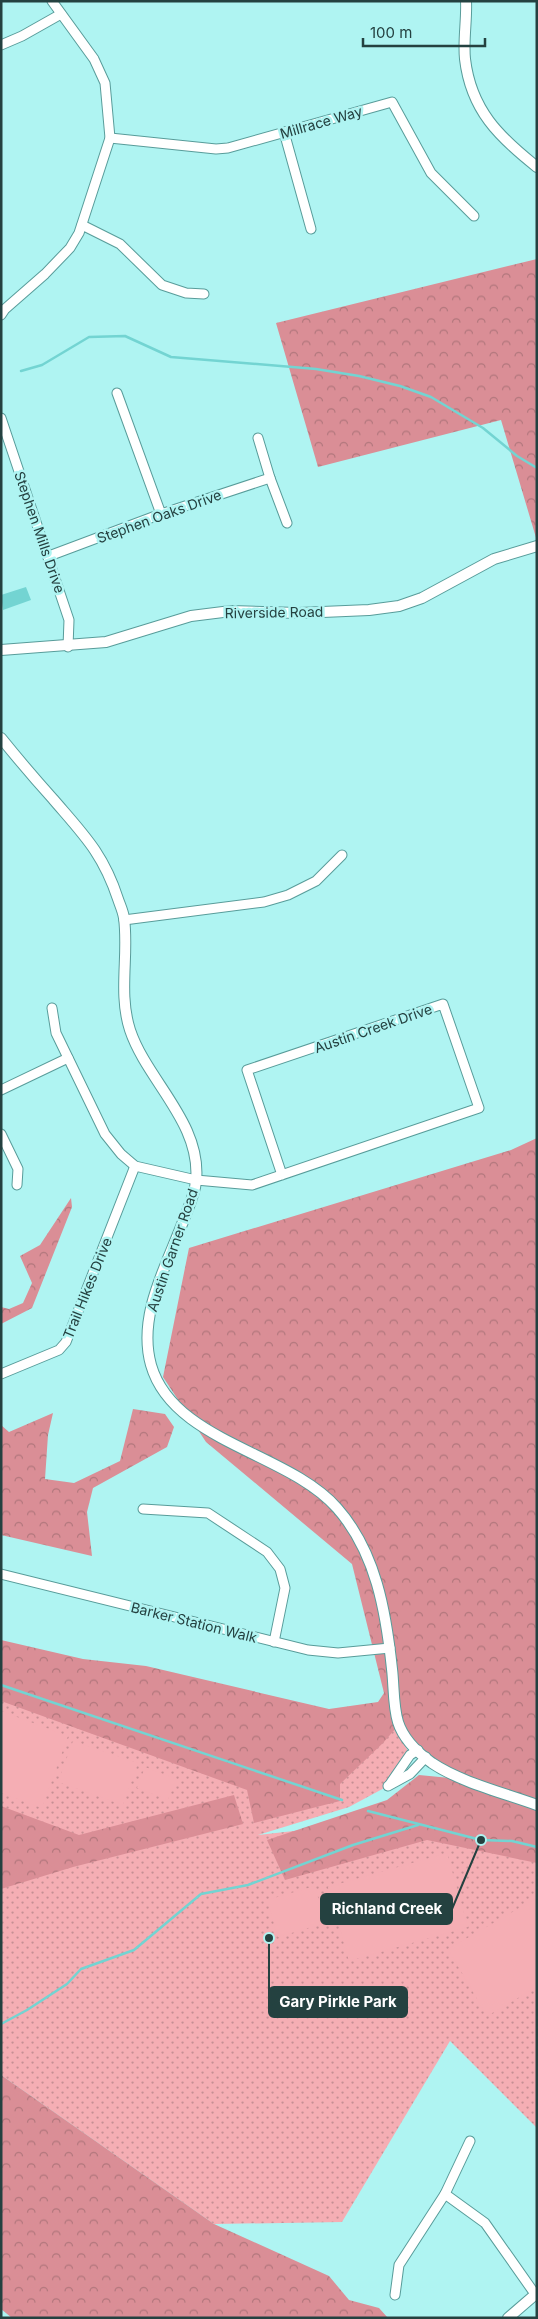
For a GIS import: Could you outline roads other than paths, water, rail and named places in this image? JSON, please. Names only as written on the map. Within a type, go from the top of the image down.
[{"type":"street","points":[[1,315],[5,309],[46,274],[70,248],[82,225],[110,138],[105,83],[94,59],[52,1]]},
{"type":"street","points":[[466,1],[465,58],[470,84],[482,111],[502,138],[537,167]]},
{"type":"street","points":[[1,45],[22,36],[61,14]]},
{"type":"street","name":"Millrace Way","points":[[110,138],[228,148],[392,102],[431,173],[474,216]]},
{"type":"street","points":[[284,132],[311,229]]},
{"type":"street","points":[[82,225],[120,244],[162,285],[186,293],[204,294]]},
{"type":"street","points":[[117,393],[161,514]]},
{"type":"street","name":"Stephen Mills Drive","points":[[1,418],[69,620],[68,647]]},
{"type":"street","points":[[258,438],[270,478],[287,523]]},
{"type":"street","name":"Stephen Oaks Drive","points":[[49,556],[161,514],[270,478]]},
{"type":"street","name":"Riverside Road","points":[[1,650],[68,647],[106,642],[191,616],[231,610],[298,612],[368,610],[399,606],[422,598],[494,559],[537,546]]},
{"type":"street","name":"Austin Garner Road","points":[[1,738],[55,802],[78,826],[102,859],[124,920],[124,1002],[131,1032],[151,1073],[189,1134],[196,1166],[193,1195],[150,1308],[146,1334],[148,1352],[155,1376],[165,1394],[191,1419],[310,1483],[337,1508],[358,1538],[372,1565],[390,1648],[398,1721],[409,1741],[422,1754],[456,1776],[537,1805]]},
{"type":"street","points":[[124,920],[264,902],[288,895],[316,881],[342,855]]},
{"type":"street","name":"Austin Creek Drive","points":[[135,1166],[196,1180],[252,1185],[282,1175],[479,1108],[444,1004],[247,1070],[282,1175]]},
{"type":"street","points":[[52,1008],[56,1033],[105,1134],[121,1154],[135,1166]]},
{"type":"street","points":[[1,1090],[68,1058]]},
{"type":"street","points":[[1,1134],[18,1169],[17,1185]]},
{"type":"street","name":"Trail Hikes Drive","points":[[1,1374],[59,1350],[66,1342],[135,1166]]},
{"type":"street","points":[[142,1509],[208,1513],[268,1552],[280,1569],[285,1588],[274,1642]]},
{"type":"street","name":"Barker Station Walk","points":[[1,1574],[308,1650],[338,1653],[390,1648]]},
{"type":"street","points":[[395,2295],[399,2265],[445,2194],[470,2141]]},
{"type":"street","points":[[445,2194],[485,2223],[536,2294],[508,2318]]},
{"type":"water","points":[[26,587],[31,600],[3,610],[1,595]]},
{"type":"waterway","points":[[21,371],[42,365],[89,337],[125,336],[171,357],[316,369],[359,376],[400,386],[431,397],[483,428],[517,456],[537,468]]},
{"type":"waterway","points":[[1,1685],[342,1800]]},
{"type":"waterway","points":[[368,1811],[481,1840],[512,1841],[537,1847]]},
{"type":"waterway","points":[[1,2024],[27,2010],[67,1984],[81,1969],[134,1950],[201,1894],[248,1885],[353,1845],[418,1825]]},
{"type":"place","name":"Richland Creek","points":[[481,1840]]},
{"type":"place","name":"Gary Pirkle Park","points":[[269,1938]]}]
